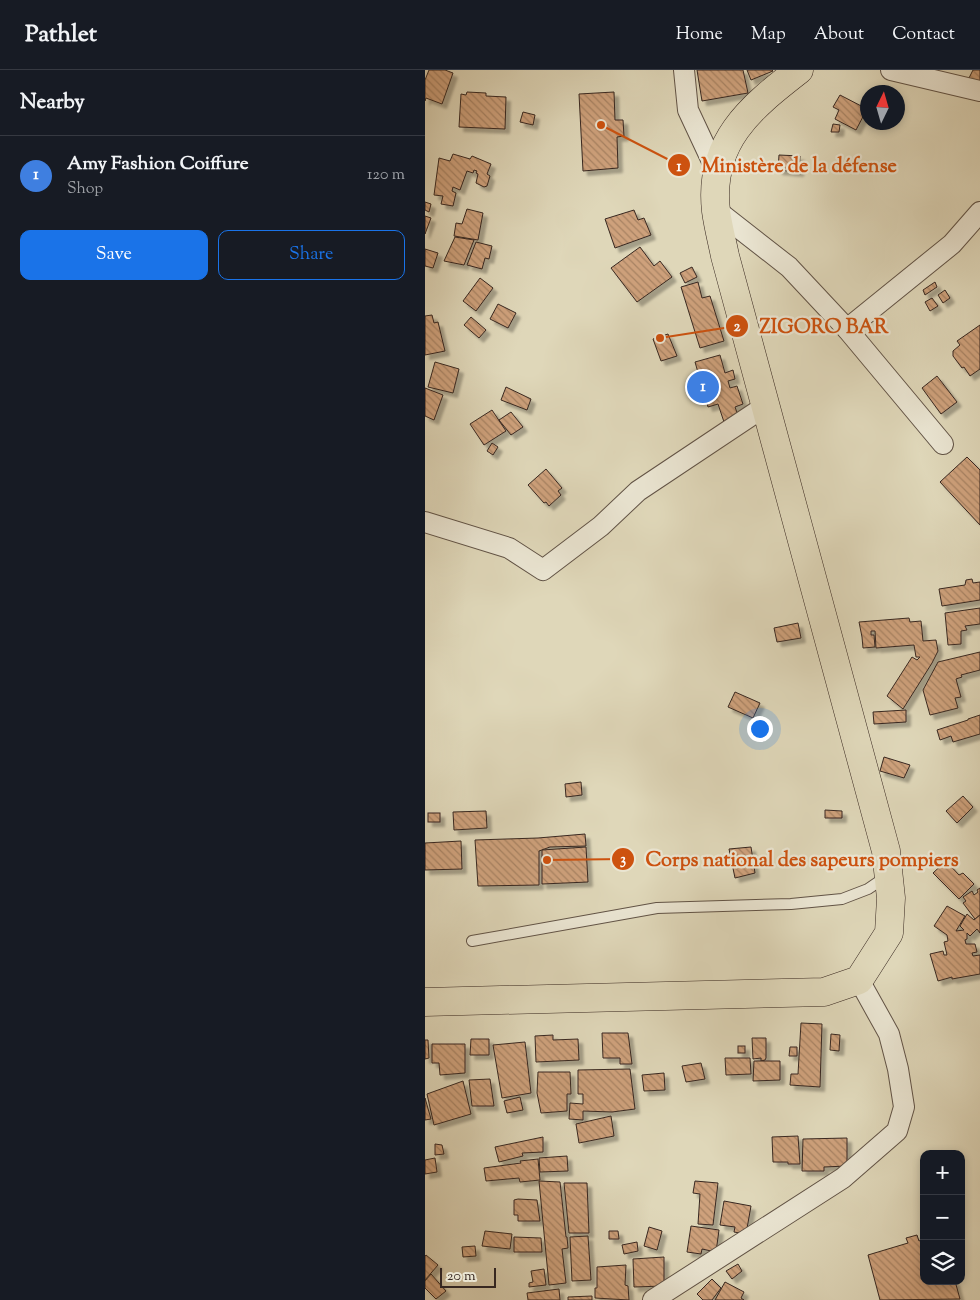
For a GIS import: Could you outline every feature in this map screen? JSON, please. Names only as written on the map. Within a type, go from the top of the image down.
[{"type":"main road","points":[[425,1002],[824,992],[859,980],[889,933],[891,898],[886,851],[767,405],[725,256],[716,210],[717,172],[725,147],[734,130],[765,96],[799,70]]},
{"type":"street","points":[[684,70],[688,110],[717,172]]},
{"type":"street","points":[[891,70],[980,91]]},
{"type":"street","points":[[716,210],[789,267],[847,329],[943,444]]},
{"type":"street","points":[[847,329],[952,244],[980,212]]},
{"type":"street","points":[[425,522],[509,548],[543,570],[601,526],[638,491],[767,405]]},
{"type":"street","points":[[653,1300],[843,1178],[897,1131],[904,1107],[894,1052],[889,1034],[859,980]]},
{"type":"lane","points":[[473,941],[657,908],[791,904],[842,900],[867,889],[888,875]]},
{"type":"building","points":[[429,70],[445,70],[453,73],[442,104],[426,98],[425,101],[425,80]]},
{"type":"building","points":[[697,70],[743,70],[748,93],[702,101]]},
{"type":"building","points":[[747,70],[772,70],[773,71],[751,80]]},
{"type":"building","points":[[973,70],[980,70],[980,86],[968,80]]},
{"type":"building","points":[[467,92],[486,93],[486,96],[506,97],[505,129],[459,127],[461,94],[466,95]]},
{"type":"building","points":[[614,92],[615,120],[623,120],[624,136],[617,137],[618,168],[583,171],[579,94]]},
{"type":"building","points":[[840,95],[860,105],[860,122],[856,130],[835,119],[839,110],[833,107]]},
{"type":"building","points":[[523,112],[535,115],[533,125],[520,122]]},
{"type":"building","points":[[833,124],[840,125],[839,132],[831,132]]},
{"type":"building","points":[[453,154],[470,159],[472,156],[491,164],[487,174],[490,176],[487,186],[484,187],[476,183],[477,171],[474,170],[473,173],[467,171],[460,190],[453,187],[452,191],[456,193],[453,206],[441,204],[443,196],[434,195],[439,158],[450,161]]},
{"type":"building","points":[[779,155],[800,156],[799,172],[778,170]]},
{"type":"building","points":[[425,202],[431,204],[429,212],[425,210]]},
{"type":"building","points":[[467,209],[483,213],[478,240],[454,236],[456,223],[462,224]]},
{"type":"building","points":[[634,210],[638,220],[644,218],[651,235],[615,248],[605,219]]},
{"type":"building","points":[[425,216],[431,218],[425,234]]},
{"type":"building","points":[[455,237],[474,240],[464,265],[444,261]]},
{"type":"building","points":[[476,242],[492,246],[489,259],[485,258],[482,269],[467,265]]},
{"type":"building","points":[[640,247],[654,266],[660,261],[672,277],[637,302],[611,268]]},
{"type":"building","points":[[425,249],[438,253],[433,268],[425,266]]},
{"type":"building","points":[[692,267],[697,277],[685,283],[680,273]]},
{"type":"building","points":[[480,278],[493,288],[476,311],[463,301]]},
{"type":"building","points":[[698,282],[702,298],[710,296],[724,341],[700,348],[681,287]]},
{"type":"building","points":[[935,282],[937,287],[925,295],[923,290]]},
{"type":"building","points":[[945,290],[950,298],[943,303],[938,295]]},
{"type":"building","points":[[932,298],[938,306],[930,311],[925,302]]},
{"type":"building","points":[[498,304],[516,313],[508,328],[490,319]]},
{"type":"building","points":[[432,315],[434,323],[438,322],[445,351],[425,355],[425,316]]},
{"type":"building","points":[[471,317],[486,330],[479,338],[464,325]]},
{"type":"building","points":[[980,325],[980,369],[970,376],[953,356],[953,351],[960,345],[957,341]]},
{"type":"building","points":[[668,334],[677,356],[661,361],[653,339]]},
{"type":"building","points":[[720,355],[725,373],[733,370],[735,379],[728,381],[730,388],[737,386],[743,404],[735,407],[739,418],[724,422],[718,404],[708,407],[695,362]]},
{"type":"building","points":[[435,362],[459,369],[453,393],[428,387]]},
{"type":"building","points":[[937,376],[957,402],[941,414],[922,388]]},
{"type":"building","points":[[506,387],[531,399],[527,410],[501,400]]},
{"type":"building","points":[[425,388],[443,395],[434,420],[425,416]]},
{"type":"building","points":[[492,410],[506,431],[484,445],[470,424]]},
{"type":"building","points":[[511,412],[523,427],[511,435],[499,420]]},
{"type":"building","points":[[492,443],[498,447],[493,455],[487,451]]},
{"type":"building","points":[[967,457],[980,470],[980,525],[940,482]]},
{"type":"building","points":[[546,469],[562,488],[558,491],[561,495],[549,506],[528,485]]},
{"type":"building","points":[[972,579],[973,583],[980,582],[980,600],[942,606],[939,589],[965,585],[966,580]]},
{"type":"building","points":[[980,608],[980,624],[965,626],[967,630],[961,631],[961,644],[948,645],[945,613]]},
{"type":"building","points":[[909,618],[910,622],[921,621],[923,641],[936,640],[938,651],[903,709],[887,696],[912,657],[917,660],[920,657],[916,657],[914,645],[876,648],[875,631],[871,631],[871,635],[874,635],[875,647],[863,648],[859,622]]},
{"type":"building","points":[[798,623],[801,638],[777,642],[774,628]]},
{"type":"building","points":[[980,652],[980,670],[961,675],[962,677],[956,679],[961,697],[955,698],[958,708],[930,715],[923,690],[938,662]]},
{"type":"building","points":[[735,692],[760,703],[753,718],[728,707]]},
{"type":"building","points":[[906,710],[906,722],[874,724],[873,712]]},
{"type":"building","points":[[980,715],[980,734],[953,742],[951,736],[940,740],[937,730]]},
{"type":"building","points":[[884,757],[910,765],[904,778],[880,771]]},
{"type":"building","points":[[581,782],[582,795],[566,797],[565,784]]},
{"type":"building","points":[[963,796],[973,807],[957,823],[946,811]]},
{"type":"building","points":[[825,810],[842,811],[842,818],[825,818]]},
{"type":"building","points":[[486,811],[487,828],[454,830],[453,812]]},
{"type":"building","points":[[428,813],[440,813],[440,822],[428,822]]},
{"type":"building","points":[[585,834],[586,846],[550,847],[539,851],[539,885],[478,886],[475,840]]},
{"type":"building","points":[[461,841],[462,869],[425,870],[425,843]]},
{"type":"building","points":[[586,847],[588,882],[542,884],[542,850]]},
{"type":"building","points":[[751,847],[755,873],[735,878],[729,849]]},
{"type":"building","points":[[946,861],[959,875],[963,873],[974,884],[959,899],[933,873]]},
{"type":"building","points":[[980,888],[980,915],[975,919],[963,903],[966,901],[963,897],[972,891],[974,895]]},
{"type":"building","points":[[947,906],[965,916],[956,931],[964,930],[960,926],[967,914],[974,920],[980,915],[980,933],[977,929],[970,936],[967,933],[967,939],[965,940],[966,944],[975,944],[977,952],[972,953],[973,956],[980,955],[980,974],[952,979],[952,977],[938,981],[930,954],[943,951],[944,955],[947,955],[944,942],[948,941],[947,935],[934,926]]},
{"type":"building","points":[[801,1023],[822,1024],[820,1087],[790,1085],[791,1074],[798,1074]]},
{"type":"building","points":[[602,1033],[628,1033],[632,1064],[620,1064],[620,1058],[603,1058]]},
{"type":"building","points":[[831,1034],[840,1035],[839,1051],[830,1050]]},
{"type":"building","points":[[553,1035],[553,1040],[578,1039],[579,1060],[536,1062],[535,1036]]},
{"type":"building","points":[[752,1038],[766,1038],[765,1060],[761,1061],[761,1058],[753,1059]]},
{"type":"building","points":[[471,1039],[489,1039],[489,1055],[470,1055]]},
{"type":"building","points":[[425,1040],[428,1040],[429,1058],[425,1059]]},
{"type":"building","points":[[525,1042],[531,1093],[502,1098],[493,1045]]},
{"type":"building","points":[[432,1044],[465,1044],[465,1073],[440,1075],[439,1063],[432,1063]]},
{"type":"building","points":[[738,1046],[745,1046],[745,1053],[738,1053]]},
{"type":"building","points":[[790,1047],[797,1047],[797,1056],[789,1056]]},
{"type":"building","points":[[725,1058],[750,1058],[751,1074],[726,1075]]},
{"type":"building","points":[[754,1061],[780,1061],[780,1080],[753,1081]]},
{"type":"building","points":[[701,1063],[705,1079],[686,1082],[682,1066]]},
{"type":"building","points":[[630,1069],[635,1109],[612,1112],[583,1111],[583,1120],[569,1119],[570,1103],[583,1104],[583,1094],[578,1094],[578,1070]]},
{"type":"building","points":[[538,1072],[570,1072],[571,1094],[567,1094],[567,1111],[541,1113],[537,1093]]},
{"type":"building","points":[[664,1073],[665,1090],[644,1091],[642,1075]]},
{"type":"building","points":[[490,1079],[494,1106],[472,1106],[469,1080]]},
{"type":"building","points":[[463,1081],[471,1114],[434,1125],[427,1094]]},
{"type":"building","points":[[520,1097],[523,1110],[507,1113],[504,1101]]},
{"type":"building","points":[[425,1098],[431,1119],[425,1120]]},
{"type":"building","points":[[611,1116],[614,1136],[579,1143],[576,1124]]},
{"type":"building","points":[[798,1136],[800,1164],[773,1162],[772,1137]]},
{"type":"building","points":[[543,1137],[543,1152],[522,1153],[523,1156],[499,1162],[495,1147]]},
{"type":"building","points":[[847,1138],[847,1166],[824,1167],[824,1171],[802,1171],[803,1139]]},
{"type":"building","points":[[435,1144],[442,1145],[444,1154],[435,1155]]},
{"type":"building","points":[[567,1156],[568,1171],[540,1172],[539,1158]]},
{"type":"building","points":[[435,1158],[437,1172],[425,1174],[425,1160]]},
{"type":"building","points":[[538,1159],[540,1180],[520,1182],[519,1178],[486,1181],[484,1168]]},
{"type":"building","points":[[539,1181],[560,1182],[568,1248],[562,1249],[566,1283],[549,1285]]},
{"type":"building","points":[[695,1181],[718,1183],[713,1225],[698,1224],[700,1194],[693,1193]]},
{"type":"building","points":[[564,1183],[587,1183],[589,1233],[569,1233]]},
{"type":"building","points":[[514,1200],[537,1200],[540,1221],[518,1221],[518,1215],[514,1215]]},
{"type":"building","points":[[724,1201],[751,1206],[746,1234],[734,1232],[735,1227],[720,1225]]},
{"type":"building","points":[[691,1226],[719,1230],[716,1252],[702,1249],[701,1254],[687,1252]]},
{"type":"building","points":[[649,1227],[662,1231],[657,1250],[644,1246]]},
{"type":"building","points":[[485,1231],[512,1234],[510,1249],[482,1246]]},
{"type":"building","points":[[609,1231],[618,1231],[619,1239],[609,1239]]},
{"type":"building","points":[[917,1235],[920,1241],[920,1285],[956,1285],[960,1299],[880,1300],[868,1255],[908,1243],[906,1238]]},
{"type":"building","points":[[588,1236],[591,1280],[572,1281],[570,1237]]},
{"type":"building","points":[[514,1237],[541,1238],[542,1252],[514,1252]]},
{"type":"building","points":[[637,1242],[638,1251],[624,1254],[622,1245]]},
{"type":"building","points":[[475,1246],[476,1256],[463,1257],[462,1247]]},
{"type":"building","points":[[425,1256],[438,1265],[425,1280]]},
{"type":"building","points":[[664,1257],[664,1286],[634,1287],[633,1259]]},
{"type":"building","points":[[738,1264],[742,1271],[732,1279],[726,1271]]},
{"type":"building","points":[[626,1265],[625,1285],[628,1286],[629,1300],[595,1298],[597,1267]]},
{"type":"building","points":[[544,1269],[546,1285],[529,1287],[529,1283],[533,1282],[531,1271]]},
{"type":"building","points":[[431,1274],[446,1291],[436,1299],[425,1288],[425,1281]]},
{"type":"building","points":[[712,1279],[721,1288],[712,1300],[703,1300],[697,1294]]},
{"type":"building","points":[[725,1282],[744,1292],[741,1298],[744,1300],[715,1300]]},
{"type":"building","points":[[559,1289],[560,1300],[528,1300],[527,1293]]},
{"type":"building","points":[[592,1296],[592,1300],[568,1300],[568,1297]]},
{"type":"place","name":"Ministère de la défense","points":[[601,125]]},
{"type":"place","name":"ZIGORO BAR","points":[[660,338]]},
{"type":"place","name":"Amy Fashion Coiffure","points":[[703,387]]},
{"type":"place","name":"Corps national des sapeurs pompiers","points":[[547,860]]}]
